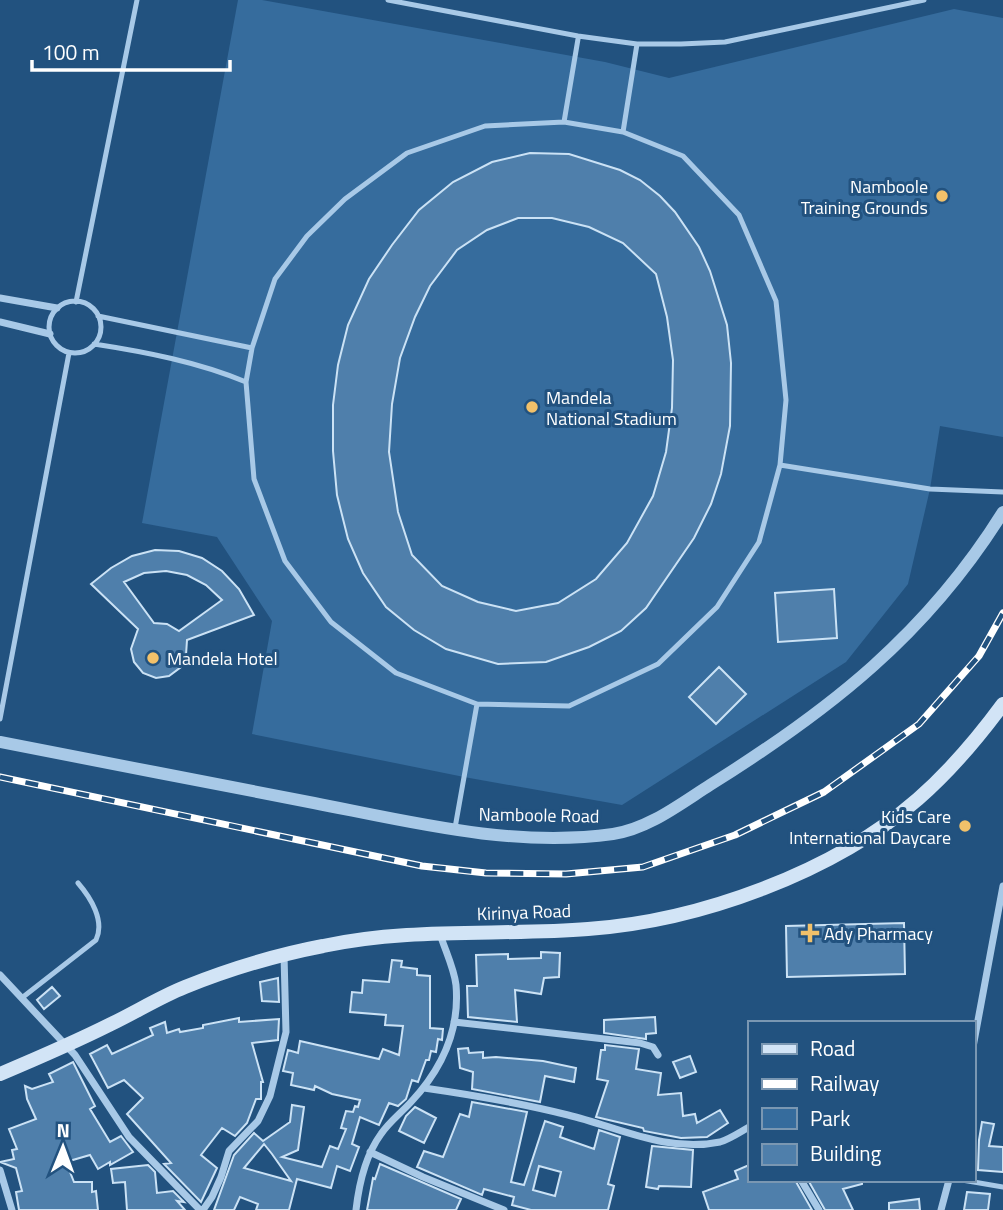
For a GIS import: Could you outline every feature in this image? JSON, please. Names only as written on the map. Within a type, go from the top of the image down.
[{"type":"main road","name":"Kirinya Road","points":[[0,1073],[67,1045],[183,988],[284,955],[359,939],[633,925],[717,904],[811,867],[862,839],[907,808],[951,768],[1003,704]]},
{"type":"street","points":[[0,298],[57,308]]},
{"type":"street","points":[[0,322],[50,334]]},
{"type":"street","name":"Namboole Road","points":[[0,742],[455,831],[580,837],[617,833],[645,824],[772,745],[811,718],[882,660],[929,612],[979,549],[1003,512]]},
{"type":"street","points":[[975,1036],[1003,886]]},
{"type":"street","points":[[356,1210],[362,1175],[370,1152],[382,1132],[424,1087],[448,1048],[454,1023],[456,981],[440,934]]},
{"type":"street","points":[[0,975],[67,1045],[129,1137],[202,1210],[217,1187],[229,1151],[258,1121],[270,1096],[286,1032],[284,955]]},
{"type":"street","points":[[454,1023],[639,1043],[653,1047],[658,1055]]},
{"type":"street","points":[[424,1087],[517,1103],[610,1127],[635,1137],[677,1144],[719,1142],[748,1128]]},
{"type":"street","points":[[370,1152],[504,1210]]},
{"type":"street","points":[[0,1170],[12,1210]]},
{"type":"street","points":[[802,1182],[819,1210]]},
{"type":"street","points":[[942,1210],[949,1182]]},
{"type":"lane","points":[[76,302],[137,0]]},
{"type":"lane","points":[[388,0],[578,36],[637,44],[725,42],[925,0]]},
{"type":"lane","points":[[564,122],[578,39]]},
{"type":"lane","points":[[623,132],[637,44]]},
{"type":"lane","points":[[564,122],[623,132],[683,156],[739,215],[776,301],[786,400],[780,465],[759,542],[717,607],[658,664],[569,706],[477,704],[396,673],[331,622],[285,561],[254,479],[246,382],[252,348],[275,279],[307,236],[345,200],[407,153],[485,126],[564,122]]},
{"type":"lane","points":[[98,316],[99,335],[94,344],[78,353],[61,349],[50,334],[50,320],[57,308],[76,302],[85,303],[98,316],[252,348]]},
{"type":"lane","points":[[94,344],[171,358],[219,371],[246,382]]},
{"type":"lane","points":[[0,719],[69,352]]},
{"type":"lane","points":[[780,465],[930,489],[1003,492]]},
{"type":"lane","points":[[455,831],[477,704]]},
{"type":"lane","points":[[23,997],[96,940],[100,927],[93,904],[78,883]]},
{"type":"lane","points":[[974,1182],[1003,1187]]},
{"type":"green space","points":[[238,0],[262,0],[605,62],[669,78],[954,9],[1003,18],[1003,437],[940,426],[930,489],[908,584],[846,662],[622,805],[464,777],[252,734],[272,621],[217,537],[142,523]]},
{"type":"building","points":[[530,153],[569,154],[620,170],[640,180],[675,212],[699,247],[710,271],[727,325],[731,363],[730,426],[721,474],[711,504],[694,538],[646,608],[621,631],[589,647],[546,662],[498,664],[446,649],[414,630],[386,607],[363,573],[348,539],[337,495],[333,405],[338,365],[348,325],[369,279],[419,210],[453,182],[492,162]],"holes":[[[518,218],[552,218],[589,227],[623,243],[656,274],[667,317],[673,360],[672,408],[666,452],[653,496],[627,543],[596,579],[558,603],[516,611],[478,602],[442,586],[412,555],[398,512],[389,452],[392,404],[400,358],[415,317],[430,286],[457,250],[487,230]]]},
{"type":"building","points":[[155,550],[179,551],[202,558],[222,571],[239,589],[254,615],[187,640],[186,655],[181,667],[169,676],[156,678],[143,673],[134,662],[131,649],[138,629],[91,584],[132,556]],"holes":[[[166,571],[187,575],[206,585],[222,600],[179,631],[167,624],[154,623],[124,582],[144,573]]]},
{"type":"building","points":[[834,589],[837,638],[778,642],[775,593]]},
{"type":"building","points":[[719,667],[746,694],[716,724],[689,697]]},
{"type":"building","points":[[904,923],[905,974],[787,977],[786,926]]},
{"type":"building","points":[[541,952],[560,953],[559,977],[544,978],[541,994],[515,990],[517,1022],[468,1017],[467,986],[477,986],[476,955],[508,954],[508,959],[541,958]]},
{"type":"building","points":[[392,960],[402,961],[401,967],[417,969],[417,975],[430,976],[430,1028],[443,1029],[442,1040],[438,1039],[436,1052],[431,1051],[418,1082],[412,1080],[406,1099],[398,1106],[389,1103],[379,1125],[360,1117],[352,1144],[359,1147],[350,1171],[337,1166],[331,1188],[297,1179],[289,1210],[256,1210],[258,1204],[240,1197],[234,1210],[214,1210],[234,1155],[254,1133],[263,1141],[290,1122],[292,1105],[304,1107],[298,1150],[282,1157],[322,1167],[330,1146],[338,1149],[346,1129],[341,1128],[346,1111],[353,1112],[360,1100],[332,1094],[315,1086],[314,1090],[291,1085],[293,1073],[283,1071],[288,1050],[298,1053],[300,1041],[379,1059],[383,1049],[399,1055],[403,1026],[385,1025],[386,1015],[350,1012],[352,992],[362,993],[363,980],[389,982]],"holes":[[[264,1144],[291,1181],[244,1168]]]},
{"type":"building","points":[[278,978],[279,1002],[262,1001],[260,982]]},
{"type":"building","points":[[52,987],[60,996],[44,1009],[37,1000]]},
{"type":"building","points":[[655,1017],[656,1033],[646,1034],[646,1039],[604,1033],[604,1020]]},
{"type":"building","points":[[239,1018],[239,1022],[279,1019],[278,1040],[252,1043],[263,1082],[261,1099],[256,1099],[247,1123],[235,1136],[222,1128],[201,1155],[217,1168],[201,1202],[164,1164],[171,1163],[127,1114],[143,1098],[124,1080],[108,1088],[90,1054],[107,1045],[112,1054],[153,1035],[150,1028],[165,1022],[167,1033],[179,1029],[180,1032],[203,1028],[203,1025]]},
{"type":"building","points":[[605,1045],[639,1049],[636,1069],[661,1073],[658,1095],[681,1093],[683,1116],[695,1114],[697,1123],[720,1110],[728,1123],[707,1137],[681,1138],[596,1117],[608,1081],[597,1079],[601,1050],[605,1050]]},
{"type":"building","points":[[468,1048],[469,1053],[483,1052],[483,1058],[543,1061],[576,1068],[574,1082],[545,1076],[540,1102],[472,1089],[473,1072],[460,1068],[458,1049]]},
{"type":"building","points":[[690,1056],[696,1072],[680,1078],[673,1062]]},
{"type":"building","points":[[73,1062],[95,1106],[90,1109],[110,1142],[121,1136],[133,1152],[98,1169],[90,1155],[66,1162],[74,1182],[92,1182],[98,1210],[19,1210],[16,1192],[22,1191],[16,1168],[0,1162],[14,1159],[12,1150],[17,1149],[9,1129],[36,1119],[27,1099],[25,1086],[32,1089],[53,1082],[49,1074]]},
{"type":"building","points":[[472,1102],[527,1112],[511,1182],[524,1185],[545,1121],[563,1127],[560,1137],[594,1149],[599,1130],[620,1137],[608,1184],[614,1186],[608,1210],[531,1210],[512,1205],[514,1197],[484,1189],[482,1195],[417,1167],[424,1151],[443,1157],[460,1114],[469,1117]],"holes":[[[539,1166],[561,1172],[555,1196],[533,1190]]]},
{"type":"building","points":[[415,1107],[436,1118],[424,1143],[399,1131],[406,1116]]},
{"type":"building","points":[[982,1122],[994,1124],[989,1146],[1003,1147],[1003,1172],[978,1170]]},
{"type":"building","points":[[652,1146],[693,1150],[691,1187],[646,1187]]},
{"type":"building","points":[[380,1164],[461,1199],[456,1210],[367,1210],[373,1178],[375,1179]]},
{"type":"building","points":[[148,1165],[155,1172],[157,1193],[173,1191],[184,1202],[177,1201],[185,1210],[127,1210],[125,1182],[113,1183],[111,1169]]},
{"type":"building","points":[[748,1165],[748,1182],[796,1182],[812,1210],[709,1210],[703,1192],[738,1179],[735,1171]]},
{"type":"building","points":[[809,1182],[862,1182],[843,1189],[853,1210],[825,1210]]},
{"type":"building","points":[[967,1192],[990,1194],[988,1210],[964,1210]]},
{"type":"building","points":[[919,1199],[920,1210],[889,1210],[889,1203]]},
{"type":"railway","points":[[0,777],[422,866],[486,873],[566,874],[643,867],[735,835],[824,792],[919,724],[979,656],[1003,613]]},
{"type":"place","name":"Namboole Training Grounds","points":[[942,196]]},
{"type":"place","name":"Mandela National Stadium","points":[[532,407]]},
{"type":"place","name":"Mandela Hotel","points":[[153,658]]},
{"type":"place","name":"Kids Care International Daycare","points":[[965,826]]},
{"type":"place","name":"Ady Pharmacy","points":[[810,933]]}]
